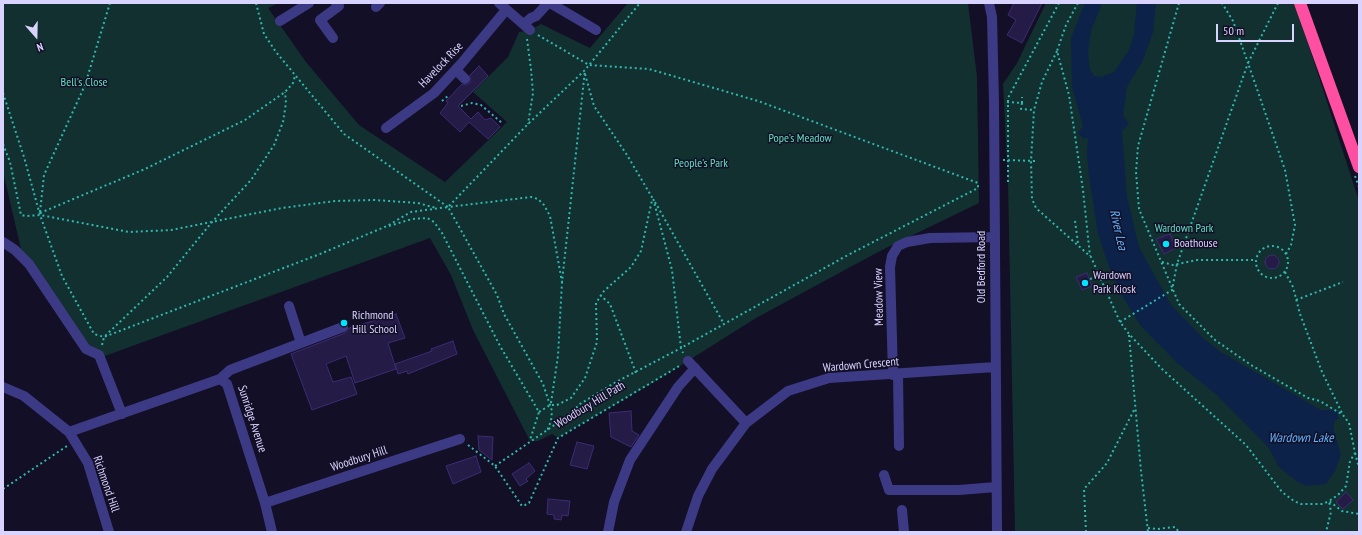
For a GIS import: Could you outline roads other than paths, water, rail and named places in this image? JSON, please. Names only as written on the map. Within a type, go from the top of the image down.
[{"type":"highway","points":[[1300,3],[1359,167]]},
{"type":"street","points":[[280,21],[309,3]]},
{"type":"street","points":[[333,38],[320,20],[339,6],[336,3]]},
{"type":"street","points":[[503,6],[527,27],[531,18],[536,16],[549,3],[596,30]]},
{"type":"street","name":"Old Bedford Road","points":[[989,3],[992,17],[997,532]]},
{"type":"street","name":"Havelock Rise","points":[[386,128],[434,93],[456,70],[474,56],[503,6]]},
{"type":"street","points":[[456,70],[465,79]]},
{"type":"street","points":[[434,93],[445,98]]},
{"type":"street","name":"Meadow View","points":[[895,374],[890,267],[892,256],[898,246],[907,242],[930,238],[995,237]]},
{"type":"street","points":[[3,242],[15,250],[29,264],[86,349],[99,355],[122,414]]},
{"type":"street","points":[[288,306],[301,343]]},
{"type":"street","points":[[220,379],[230,370],[343,327]]},
{"type":"street","points":[[608,532],[614,502],[630,460],[692,364],[746,423]]},
{"type":"street","name":"Wardown Crescent","points":[[686,532],[698,496],[712,469],[746,423],[788,391],[829,378],[996,367]]},
{"type":"street","points":[[895,374],[899,446]]},
{"type":"street","name":"Sunridge Avenue","points":[[72,437],[122,414],[220,379],[227,384],[265,503],[272,532]]},
{"type":"street","name":"Richmond Hill","points":[[3,387],[24,396],[72,437],[88,463],[109,532]]},
{"type":"street","name":"Woodbury Hill","points":[[265,503],[460,439]]},
{"type":"street","points":[[884,475],[889,490],[959,490],[996,487]]},
{"type":"street","points":[[902,510],[904,532]]},
{"type":"water","name":"Wardown Lake","points":[[1085,3],[1102,3],[1091,31],[1088,53],[1090,69],[1094,76],[1101,77],[1114,72],[1129,50],[1134,35],[1137,3],[1156,3],[1153,32],[1143,60],[1127,87],[1123,115],[1129,124],[1122,131],[1127,197],[1139,247],[1171,305],[1203,338],[1222,353],[1321,410],[1336,410],[1339,418],[1335,421],[1333,427],[1341,455],[1335,471],[1326,484],[1307,486],[1296,481],[1279,467],[1268,447],[1217,395],[1177,363],[1140,325],[1118,289],[1098,234],[1089,176],[1087,154],[1088,138],[1083,139],[1078,133],[1083,126],[1072,87],[1071,38]]},
{"type":"place","name":"Boathouse","points":[[1166,244]]},
{"type":"place","name":"Wardown Park Kiosk","points":[[1085,283]]},
{"type":"place","name":"Richmond Hill School","points":[[344,323]]},
{"type":"park label","name":"Bell's Close","points":[[84,83]]},
{"type":"park label","name":"Pope's Meadow","points":[[800,139]]},
{"type":"park label","name":"People's Park","points":[[701,164]]},
{"type":"park label","name":"Wardown Park","points":[[1184,229]]},
{"type":"water label","name":"River Lea","points":[[1118,230]]}]
